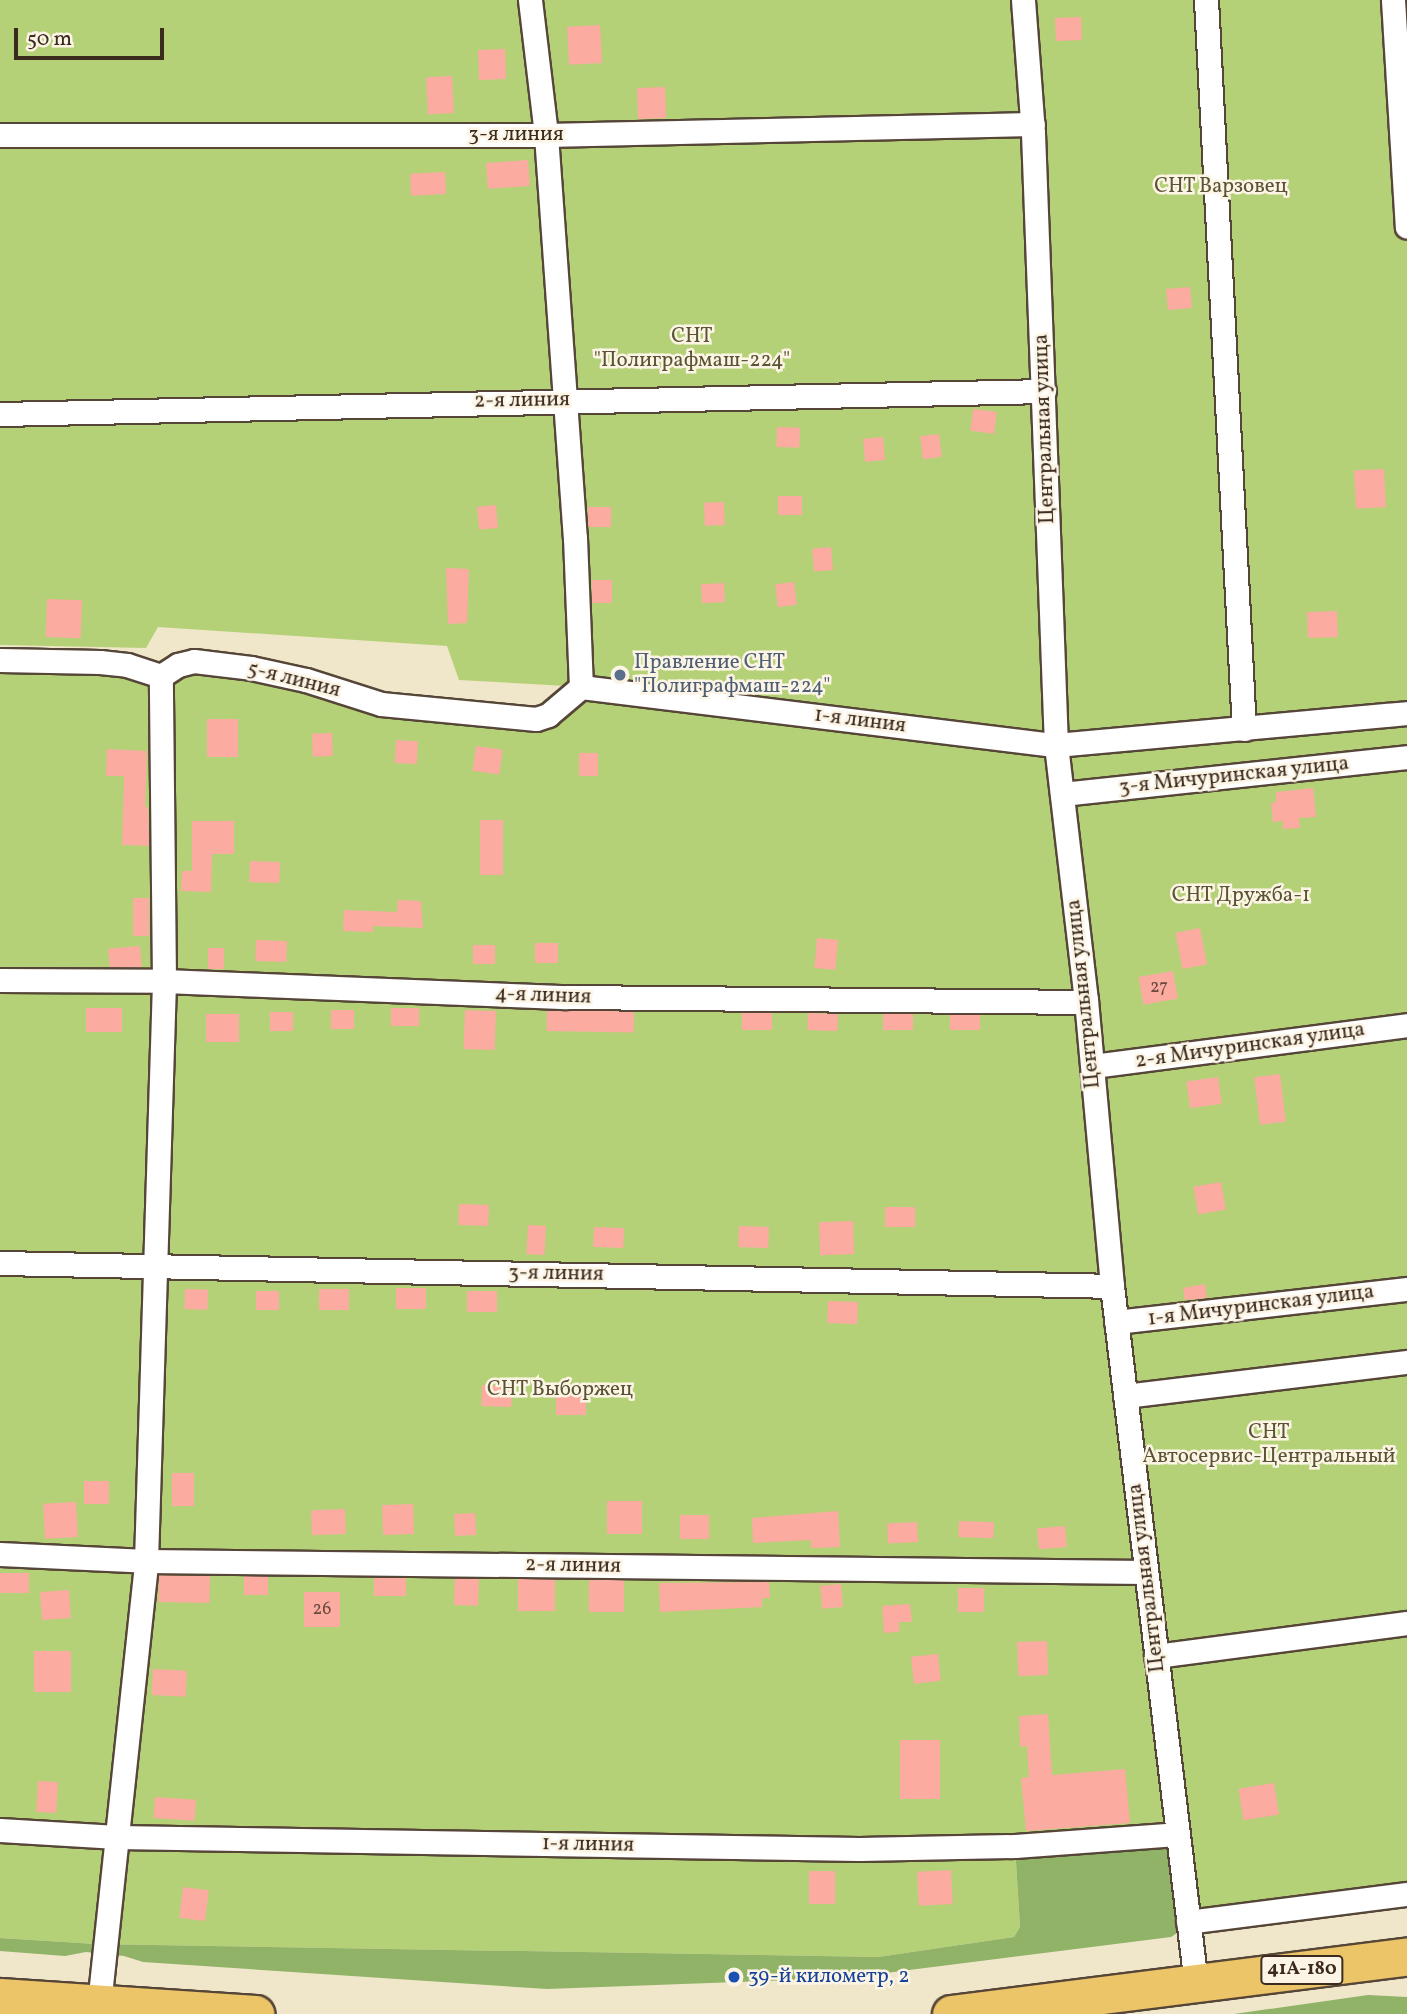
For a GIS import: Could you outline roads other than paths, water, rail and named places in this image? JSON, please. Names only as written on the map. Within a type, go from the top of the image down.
[{"type":"main road","name":"41А-180","points":[[951,2014],[1407,1956]]},
{"type":"main road","points":[[0,1997],[255,2014]]},
{"type":"street","points":[[530,0],[545,135],[575,538],[581,687]]},
{"type":"street","name":"Центральная улица","points":[[1023,0],[1033,124],[1056,746],[1093,1066],[1116,1322],[1196,1984]]},
{"type":"street","points":[[1206,0],[1244,729]]},
{"type":"street","points":[[1393,0],[1407,227]]},
{"type":"street","name":"3-я линия","points":[[0,135],[545,135],[1033,124]]},
{"type":"street","name":"2-я линия","points":[[0,414],[1044,391]]},
{"type":"street","points":[[0,660],[100,662],[127,665],[161,677],[164,981],[153,1265],[146,1561],[99,2004]]},
{"type":"street","name":"5-я линия","points":[[161,677],[178,665],[194,661],[251,668],[306,680],[381,704],[536,719],[548,715],[581,687]]},
{"type":"street","name":"1-я линия","points":[[581,687],[1056,746],[1407,713]]},
{"type":"street","name":"3-я Мичуринская улица","points":[[1062,794],[1407,757]]},
{"type":"street","name":"4-я линия","points":[[0,980],[164,981],[567,997],[1086,1002]]},
{"type":"street","name":"2-я Мичуринская улица","points":[[1093,1066],[1407,1024]]},
{"type":"street","name":"3-я линия","points":[[0,1263],[1112,1286]]},
{"type":"street","name":"1-я Мичуринская улица","points":[[1116,1322],[1407,1289]]},
{"type":"street","points":[[1125,1396],[1407,1362]]},
{"type":"street","name":"2-я линия","points":[[0,1554],[146,1561],[1146,1572]]},
{"type":"street","points":[[1157,1656],[1407,1623]]},
{"type":"street","name":"1-я линия","points":[[0,1830],[117,1837],[859,1849],[1015,1846],[1177,1834]]},
{"type":"street","points":[[1188,1922],[1407,1894]]},
{"type":"place","name":"Правление СНТ \"Полиграфмаш-224\"","points":[[620,675]]},
{"type":"place","name":"39-й километр, 2","points":[[734,1977]]},
{"type":"park label","name":"СНТ Варзовец","points":[[1221,187]]},
{"type":"park label","name":"СНТ \"Полиграфмаш-224\"","points":[[692,349]]},
{"type":"park label","name":"СНТ Дружба-1","points":[[1241,896]]},
{"type":"park label","name":"СНТ Выборжец","points":[[560,1390]]},
{"type":"park label","name":"СНТ Автосервис-Центральный","points":[[1269,1445]]}]
